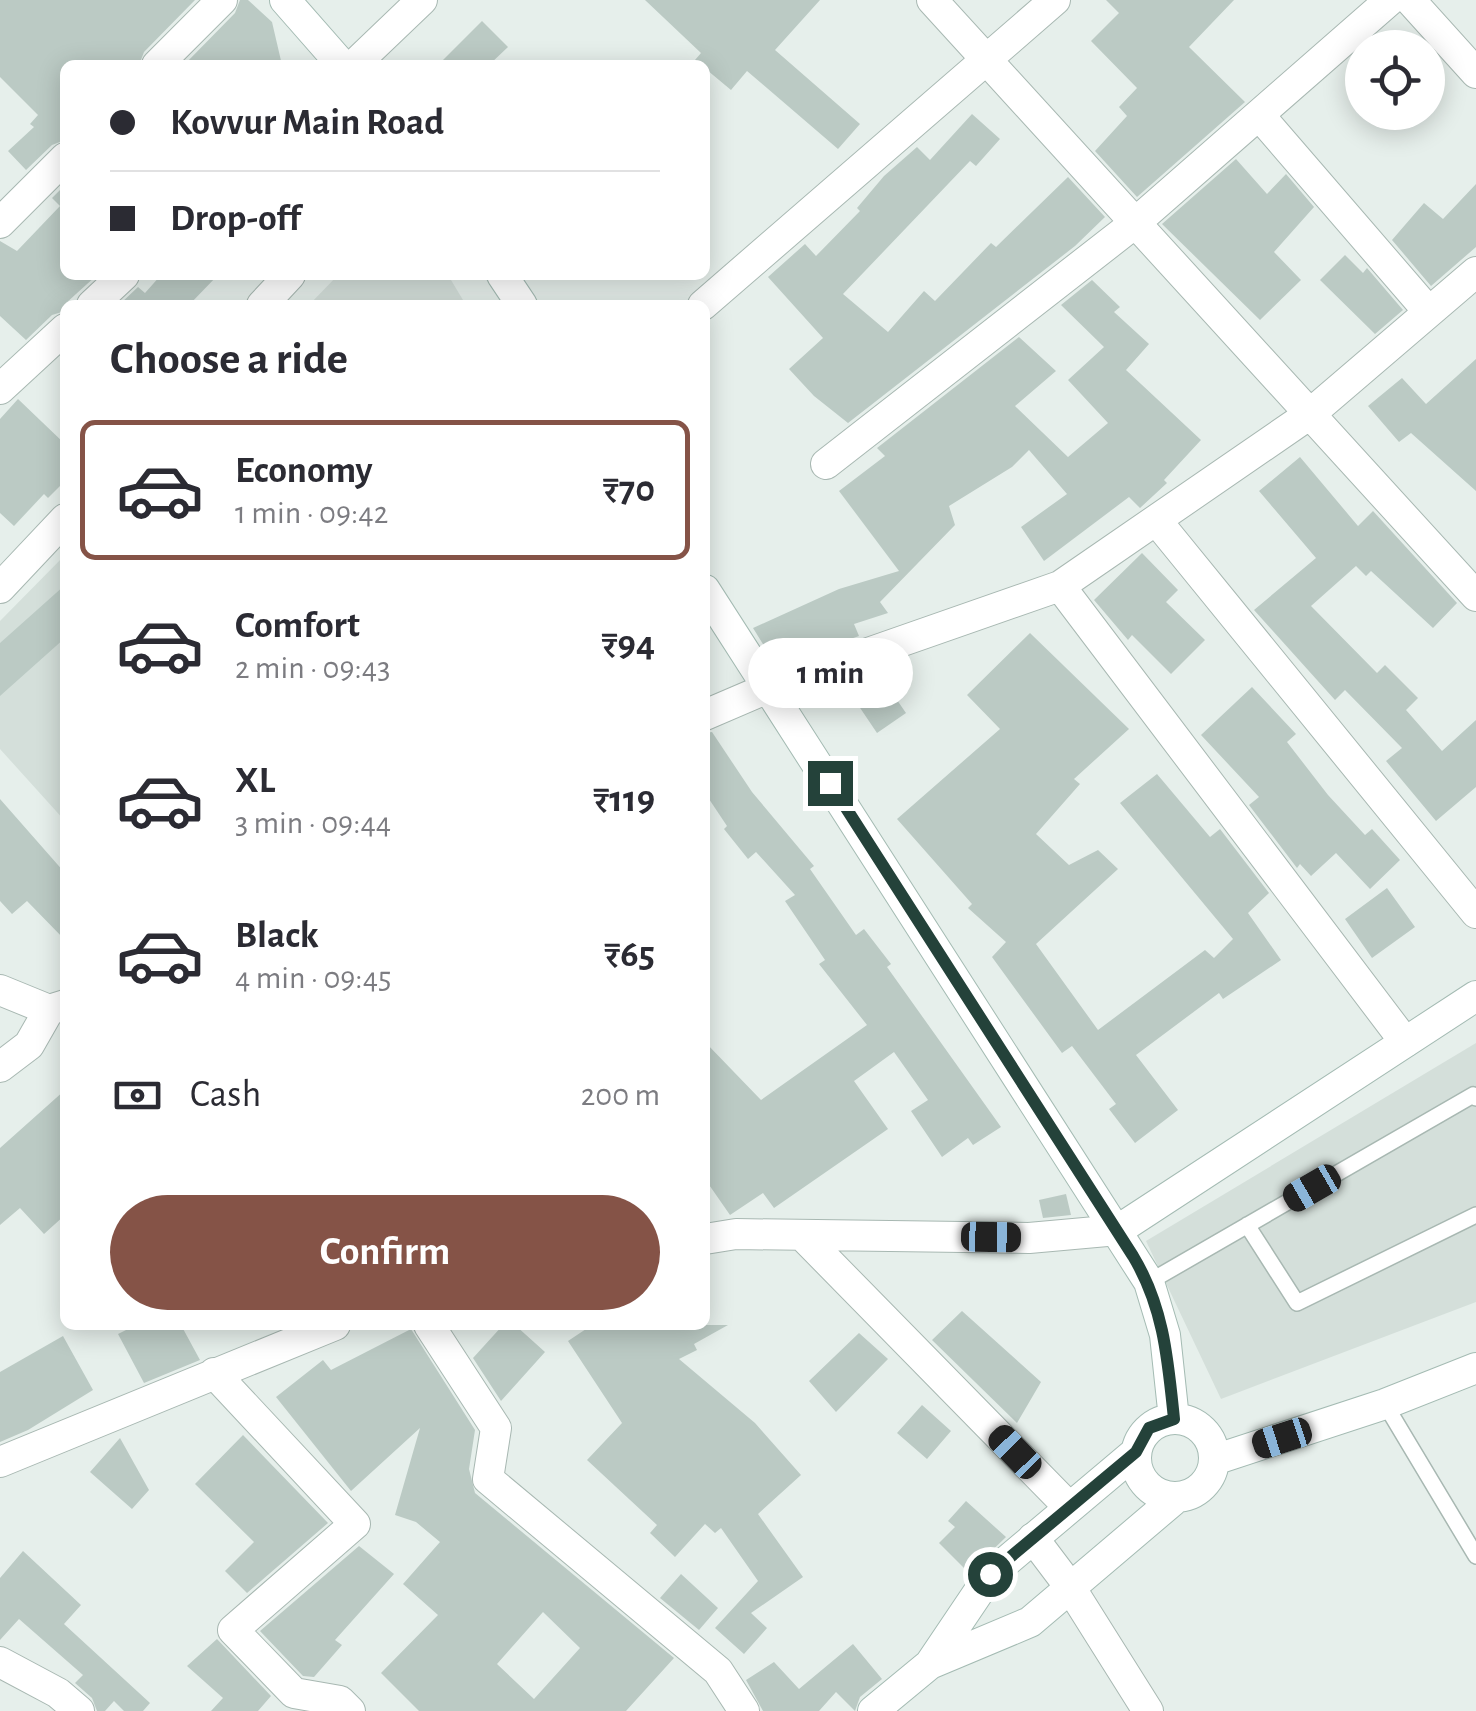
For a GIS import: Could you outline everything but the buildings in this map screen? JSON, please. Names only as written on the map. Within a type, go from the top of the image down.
[{"type":"street","points":[[163,60],[222,0]]},
{"type":"street","points":[[286,0],[338,60]]},
{"type":"street","points":[[359,60],[422,0]]},
{"type":"street","points":[[932,0],[1476,596]]},
{"type":"street","points":[[709,300],[1055,0]]},
{"type":"street","points":[[826,464],[1135,223],[1390,0]]},
{"type":"street","points":[[1410,0],[1476,73]]},
{"type":"street","points":[[1259,115],[1430,312]]},
{"type":"street","points":[[0,223],[60,163]]},
{"type":"street","points":[[710,712],[1060,586],[1310,414],[1476,272]]},
{"type":"street","points":[[97,300],[119,280]]},
{"type":"street","points":[[267,300],[285,280]]},
{"type":"street","points":[[0,388],[60,334]]},
{"type":"street","points":[[1156,520],[1476,914]]},
{"type":"street","points":[[0,588],[60,523]]},
{"type":"street","points":[[1060,586],[1405,1042]]},
{"type":"street","points":[[710,598],[1149,1282],[1164,1335],[1174,1419]]},
{"type":"street","points":[[0,990],[57,1007],[29,1045],[0,1067]]},
{"type":"street","points":[[710,1239],[802,1235],[1029,1238],[1118,1230],[1476,996]]},
{"type":"street","points":[[802,1235],[1068,1506]]},
{"type":"street","points":[[432,1330],[496,1428],[488,1478],[718,1670],[744,1711]]},
{"type":"street","points":[[0,1462],[214,1373],[296,1332]]},
{"type":"street","points":[[1214,1460],[1385,1404],[1476,1368]]},
{"type":"street","points":[[214,1373],[355,1524],[233,1630],[294,1693],[340,1702],[350,1711]]},
{"type":"street","points":[[879,1709],[930,1664],[990,1574],[1136,1452],[1149,1428],[1174,1419],[1199,1427],[1207,1436],[1214,1460],[1206,1482],[1176,1498],[1030,1622],[930,1664]]},
{"type":"street","points":[[1136,1452],[1136,1465],[1150,1488],[1176,1498]]},
{"type":"street","points":[[1033,1538],[1070,1587],[1148,1711]]},
{"type":"street","points":[[0,1662],[58,1693],[78,1711]]},
{"type":"lane","points":[[1149,1282],[1473,1095],[1476,1098]]},
{"type":"lane","points":[[1247,1225],[1297,1303],[1476,1215]]},
{"type":"lane","points":[[1385,1404],[1476,1556]]},
{"type":"shaded area","points":[[333,280],[451,280],[463,300],[314,300]]},
{"type":"shaded area","points":[[60,560],[60,815],[0,749],[0,621]]},
{"type":"shaded area","points":[[1476,1043],[1476,1302],[1221,1399],[1146,1241]]},
{"type":"route","points":[[830,783],[1149,1282],[1164,1335],[1174,1419],[1149,1428],[1136,1452],[990,1574]]}]
